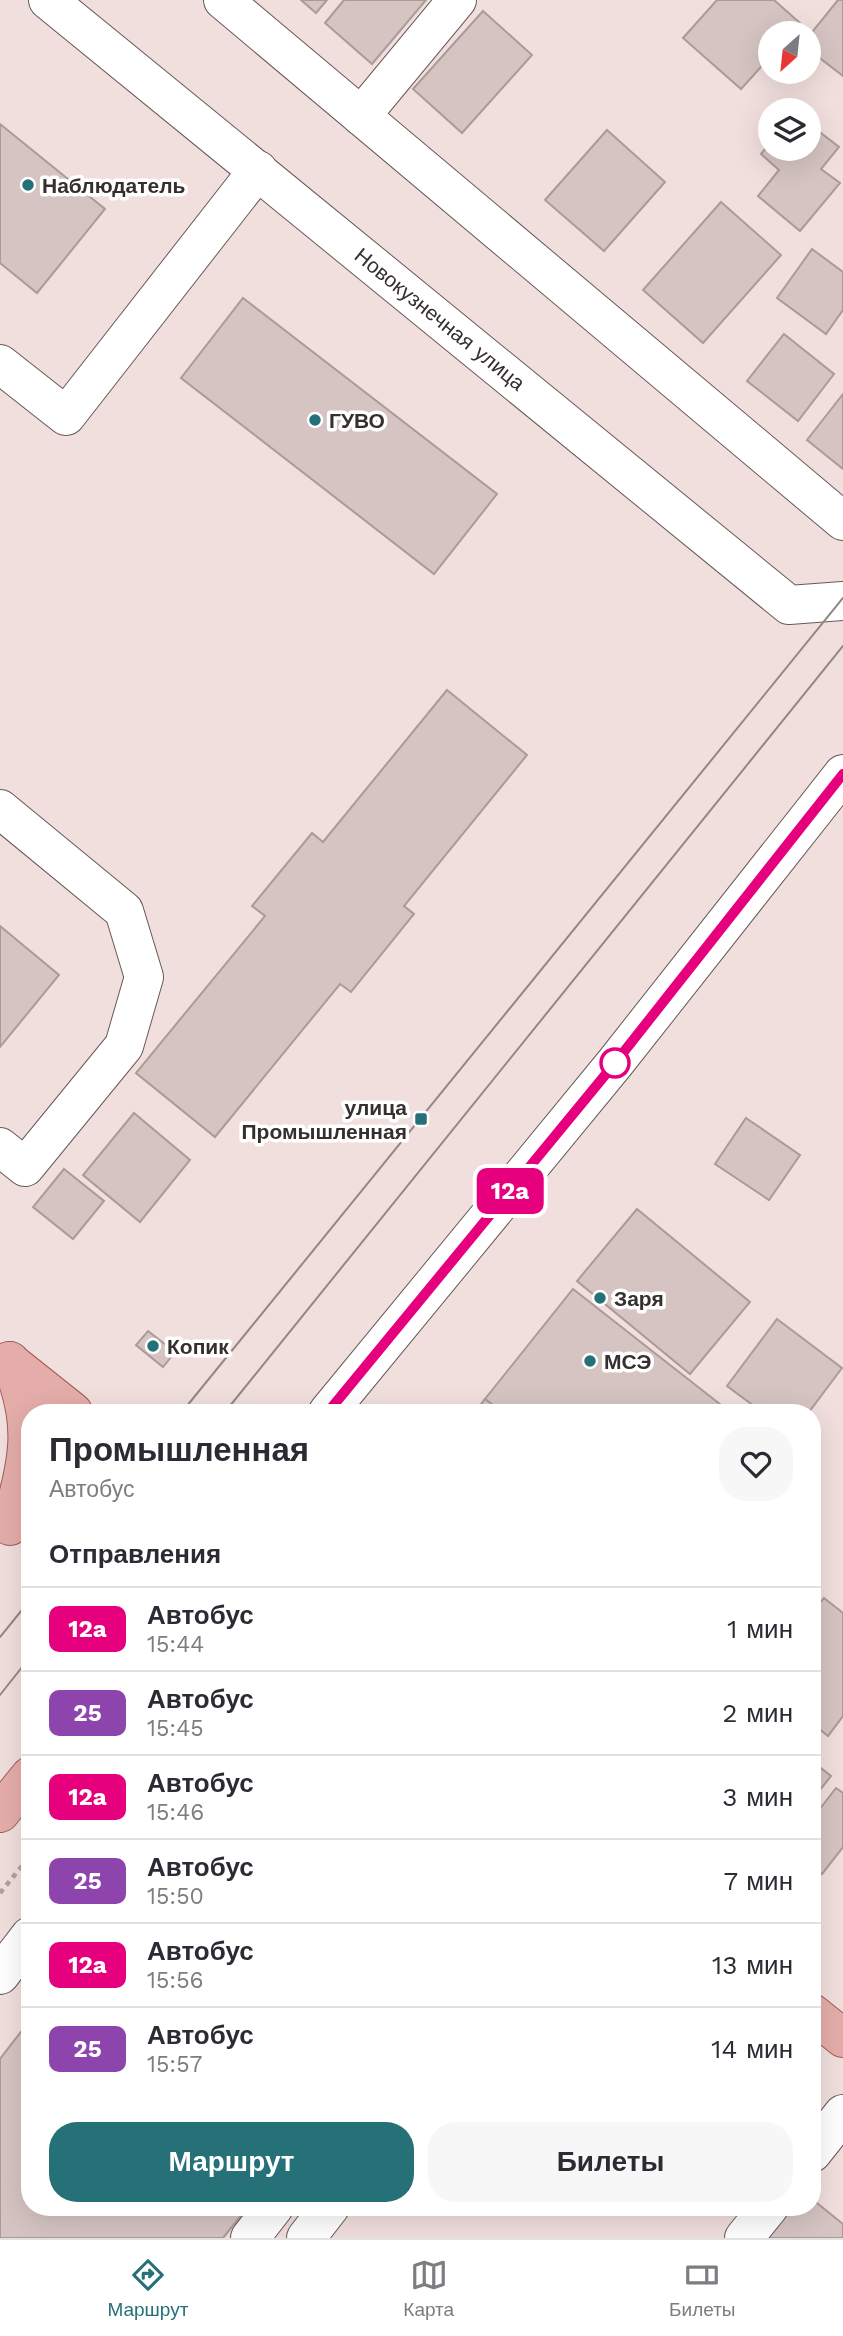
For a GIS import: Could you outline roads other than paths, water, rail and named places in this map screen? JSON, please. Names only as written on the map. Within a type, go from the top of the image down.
[{"type":"main road","points":[[5,1357],[63,1404]]},
{"type":"main road","points":[[5,1357],[22,1389],[25,1404]]},
{"type":"main road","points":[[13,1527],[21,1489]]},
{"type":"main road","points":[[0,1813],[21,1787]]},
{"type":"main road","points":[[821,2020],[843,2038]]},
{"type":"street","name":"Новокузнечная улица","points":[[48,0],[789,605],[843,601]]},
{"type":"street","points":[[223,0],[843,521]]},
{"type":"street","points":[[361,116],[457,0]]},
{"type":"street","points":[[0,364],[65,416],[258,170]]},
{"type":"street","points":[[335,1404],[615,1063],[843,774]]},
{"type":"street","points":[[0,809],[124,911],[145,976],[124,1046],[25,1167],[0,1147]]},
{"type":"street","points":[[0,1975],[21,1948]]},
{"type":"street","points":[[821,2142],[843,2114]]},
{"type":"street","points":[[250,2238],[267,2216]]},
{"type":"street","points":[[306,2238],[323,2216]]},
{"type":"street","points":[[744,2238],[762,2216]]},
{"type":"tram line","points":[[188,1404],[843,598]]},
{"type":"tram line","points":[[231,1404],[843,646]]},
{"type":"tram line","points":[[0,1637],[21,1611]]},
{"type":"tram line","points":[[0,1695],[21,1668]]},
{"type":"place","name":"Наблюдатель","points":[[28,185]]},
{"type":"place","name":"ГУВО","points":[[315,420]]},
{"type":"place","name":"улица Промышленная","points":[[421,1119]]},
{"type":"place","name":"Заря","points":[[600,1298]]},
{"type":"place","name":"Копик","points":[[153,1346]]},
{"type":"place","name":"МСЭ","points":[[590,1361]]}]
